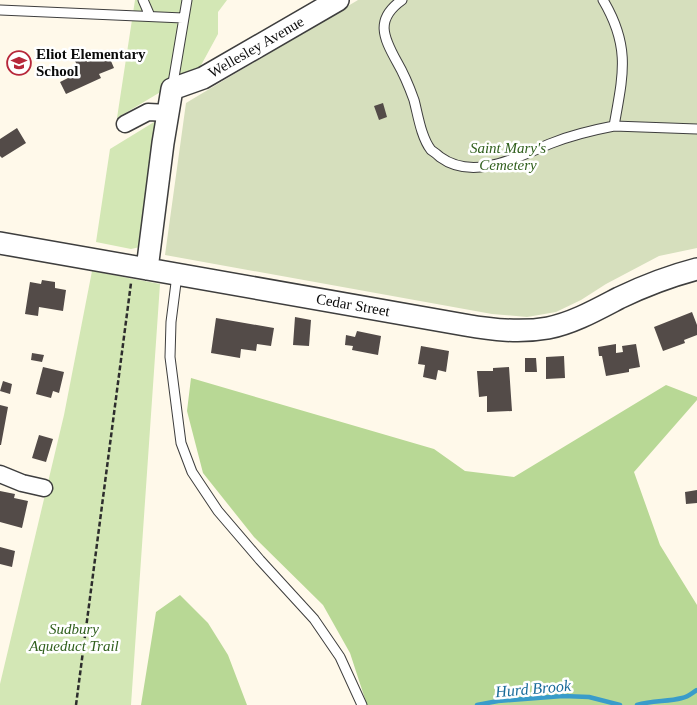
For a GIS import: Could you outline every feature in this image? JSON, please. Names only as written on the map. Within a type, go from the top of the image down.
[{"type":"street","name":"Wellesley Avenue","points":[[172,89],[203,78],[338,0]]},
{"type":"street","points":[[140,268],[172,89]]},
{"type":"street","points":[[125,124],[148,112],[168,113]]},
{"type":"street","name":"Cedar Street","points":[[0,243],[465,325],[522,331],[560,325],[647,285],[697,269]]},
{"type":"street","points":[[0,474],[22,483],[44,488]]},
{"type":"lane","points":[[143,0],[150,16]]},
{"type":"lane","points":[[172,89],[187,0]]},
{"type":"lane","points":[[402,0],[389,11],[385,18],[383,24],[385,38],[409,86],[423,134],[431,150],[448,162],[468,166],[489,166],[520,157],[571,137],[614,126],[697,129]]},
{"type":"lane","points":[[604,0],[617,26],[624,58],[614,126]]},
{"type":"lane","points":[[0,10],[183,18]]},
{"type":"lane","points":[[177,274],[171,322],[170,357],[181,443],[192,472],[218,511],[314,619],[340,657],[362,705]]},
{"type":"path","points":[[76,705],[140,268]]},
{"type":"green space","points":[[135,0],[227,0],[218,12],[218,34],[199,69],[117,118]]},
{"type":"green space","name":"Saint Mary's Cemetery","points":[[358,0],[697,0],[697,248],[659,256],[556,312],[527,317],[492,314],[165,255],[186,103]]},
{"type":"green space","points":[[159,119],[140,247],[131,249],[96,242],[110,149]]},
{"type":"green space","name":"Sudbury Aqueduct Trail","points":[[92,271],[160,284],[131,705],[0,705],[0,684],[64,415]]},
{"type":"green space","points":[[191,378],[434,449],[465,471],[514,477],[666,385],[697,397],[697,400],[634,472],[660,545],[697,605],[697,705],[367,705],[350,653],[323,605],[254,537],[203,473],[187,411]]},
{"type":"green space","points":[[180,595],[208,623],[228,655],[247,705],[141,705],[156,612]]},
{"type":"building","points":[[108,54],[114,68],[99,74],[101,78],[66,94],[60,82],[72,76],[68,69],[78,67],[75,61],[85,57],[87,62]]},
{"type":"building","points":[[383,103],[387,117],[379,120],[374,106]]},
{"type":"building","points":[[17,128],[26,143],[2,158],[0,156],[0,139]]},
{"type":"building","points":[[42,280],[55,282],[55,288],[66,290],[63,311],[39,307],[38,316],[25,314],[30,282],[41,284]]},
{"type":"building","points":[[692,312],[697,325],[697,335],[684,340],[685,343],[663,351],[654,327]]},
{"type":"building","points":[[295,317],[311,320],[309,346],[293,345]]},
{"type":"building","points":[[216,318],[274,328],[271,346],[257,344],[256,351],[241,349],[240,358],[211,353]]},
{"type":"building","points":[[357,331],[381,336],[378,355],[352,350],[353,346],[345,345],[346,335],[355,337]]},
{"type":"building","points":[[616,344],[616,353],[623,352],[622,346],[636,344],[640,367],[629,369],[629,372],[606,376],[598,347]]},
{"type":"building","points":[[421,346],[449,351],[446,372],[438,370],[436,380],[423,377],[425,365],[418,364]]},
{"type":"building","points":[[32,353],[44,355],[42,362],[31,360]]},
{"type":"building","points":[[564,356],[565,378],[546,379],[546,357]]},
{"type":"building","points":[[525,358],[536,358],[537,372],[525,372]]},
{"type":"building","points":[[43,367],[64,372],[59,393],[53,391],[51,398],[36,394]]},
{"type":"building","points":[[509,367],[512,411],[487,412],[487,396],[479,397],[477,371],[493,371],[493,368]]},
{"type":"building","points":[[3,381],[12,384],[10,394],[0,391]]},
{"type":"building","points":[[0,405],[8,407],[1,445],[0,445]]},
{"type":"building","points":[[39,435],[53,439],[46,462],[32,458]]},
{"type":"building","points":[[697,490],[697,503],[686,504],[685,492]]},
{"type":"building","points":[[0,491],[15,494],[14,498],[28,501],[22,528],[0,522]]},
{"type":"building","points":[[0,547],[15,551],[12,567],[0,564]]},
{"type":"waterway","name":"Hurd Brook","points":[[637,705],[684,697],[697,690]]},
{"type":"waterway","name":"Hurd Brook","points":[[477,705],[498,701],[563,696],[589,697],[620,705]]},
{"type":"place","name":"Eliot Elementary School","points":[[19,63]]}]
